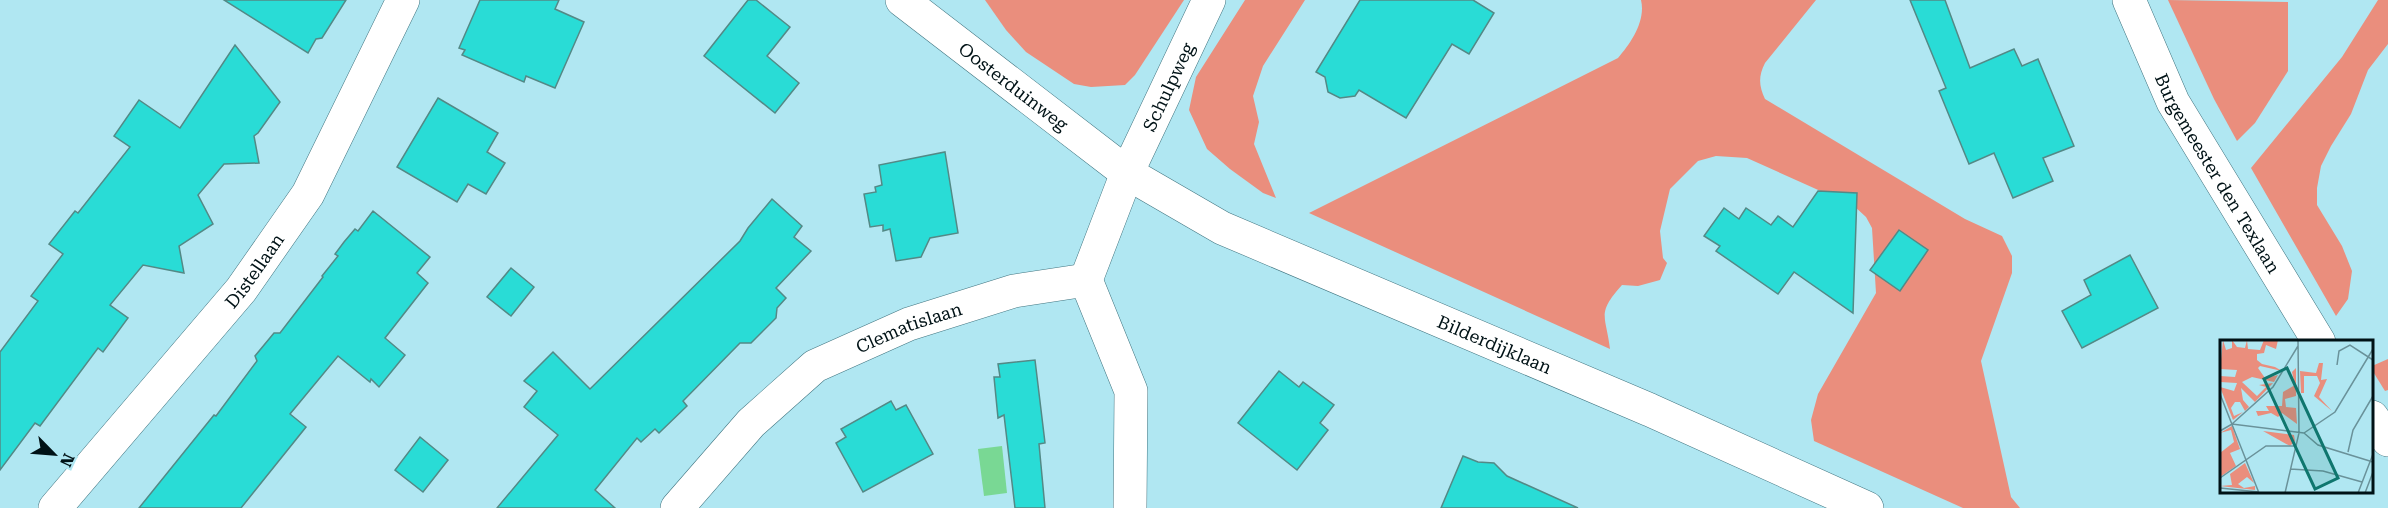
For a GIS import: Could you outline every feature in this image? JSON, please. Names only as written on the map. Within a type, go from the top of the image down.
[{"type":"street","name":"Distellaan","points":[[55,508],[241,290],[301,203],[403,0]]},
{"type":"street","name":"Schulpweg","points":[[1127,173],[1209,0]]},
{"type":"street","name":"Burgemeester den Texlaan","points":[[2129,0],[2173,102],[2318,340]]},
{"type":"street","name":"Oosterduinweg","points":[[915,4],[1127,173]]},
{"type":"street","points":[[1127,173],[1086,280],[1131,391],[1130,508]]},
{"type":"street","name":"Bilderdijklaan","points":[[1127,173],[1222,228],[1650,410],[1867,508]]},
{"type":"street","name":"Clematislaan","points":[[677,508],[751,423],[815,366],[909,324],[951,310],[1014,291],[1086,280]]},
{"type":"street","points":[[2373,418],[2388,440]]},
{"type":"shaded area","points":[[985,0],[1184,0],[1135,75],[1125,85],[1091,87],[1074,84],[1026,52],[1006,30]]},
{"type":"shaded area","points":[[1245,0],[1305,0],[1263,66],[1253,96],[1259,122],[1254,144],[1276,198],[1263,193],[1207,149],[1189,110],[1196,77]]},
{"type":"shaded area","points":[[1641,0],[1816,0],[1765,63],[1760,81],[1765,99],[1965,219],[2002,236],[2012,256],[2012,273],[1981,361],[2011,497],[2020,508],[1963,508],[1814,441],[1811,420],[1818,394],[1876,293],[1872,228],[1866,217],[1854,206],[1747,158],[1716,156],[1698,161],[1670,189],[1660,231],[1663,258],[1667,263],[1660,280],[1638,286],[1622,285],[1609,302],[1605,321],[1610,349],[1309,213],[1618,58],[1628,46],[1639,24]]},
{"type":"shaded area","points":[[2168,0],[2288,2],[2288,71],[2255,123],[2237,141],[2214,99]]},
{"type":"shaded area","points":[[2378,0],[2388,0],[2388,44],[2368,70],[2351,114],[2321,166],[2317,188],[2317,205],[2342,246],[2352,271],[2348,299],[2336,316],[2251,168],[2342,57]]},
{"type":"shaded area","points":[[2388,359],[2388,390],[2385,391],[2373,372],[2373,366]]},
{"type":"shaded area","points":[[1002,446],[1007,493],[984,496],[978,449]]},
{"type":"building","points":[[224,0],[346,0],[322,38],[316,39],[308,53]]},
{"type":"building","points":[[480,0],[559,0],[555,9],[584,22],[555,88],[526,76],[524,82],[462,55],[465,50],[459,48]]},
{"type":"building","points":[[748,0],[756,0],[790,27],[767,56],[799,83],[775,113],[704,56]]},
{"type":"building","points":[[1360,0],[1473,0],[1494,13],[1469,54],[1452,44],[1406,118],[1359,90],[1355,96],[1340,98],[1328,92],[1325,77],[1316,72]]},
{"type":"building","points":[[1910,0],[1945,0],[1970,68],[2014,49],[2022,66],[2038,59],[2074,146],[2043,158],[2053,181],[2013,198],[1994,153],[1969,164],[1939,91],[1946,88]]},
{"type":"building","points":[[235,45],[280,102],[254,136],[259,163],[224,164],[198,195],[213,224],[179,246],[184,273],[143,265],[110,305],[128,318],[103,352],[98,348],[40,426],[35,423],[0,470],[0,352],[38,301],[31,296],[63,254],[49,244],[75,211],[78,213],[130,147],[114,136],[139,100],[180,128]]},
{"type":"building","points":[[438,98],[498,133],[487,152],[505,163],[486,194],[468,184],[457,202],[397,167]]},
{"type":"building","points":[[945,152],[958,233],[930,238],[921,257],[896,261],[890,229],[883,231],[883,225],[870,227],[864,194],[876,192],[875,187],[882,185],[879,165]]},
{"type":"building","points":[[1818,191],[1857,193],[1853,313],[1794,272],[1778,294],[1716,251],[1720,246],[1704,236],[1724,208],[1739,219],[1746,208],[1771,225],[1778,216],[1793,227]]},
{"type":"building","points":[[772,199],[802,226],[794,237],[811,251],[776,288],[786,298],[777,308],[776,318],[751,343],[740,343],[683,401],[687,406],[659,433],[655,429],[641,442],[637,438],[595,490],[615,508],[497,508],[558,435],[524,407],[537,391],[524,381],[553,352],[590,389],[740,241]]},
{"type":"building","points":[[373,211],[430,257],[417,273],[428,283],[385,338],[405,355],[379,387],[338,356],[290,414],[306,427],[241,508],[139,508],[214,415],[216,416],[257,361],[255,356],[274,333],[280,333],[338,256],[335,254],[344,242],[355,229],[358,231]]},
{"type":"building","points":[[1899,230],[1928,250],[1900,291],[1870,270]]},
{"type":"building","points":[[2130,255],[2158,308],[2082,348],[2062,311],[2091,295],[2084,280]]},
{"type":"building","points":[[511,268],[534,287],[511,316],[487,297]]},
{"type":"building","points":[[1035,360],[1045,443],[1039,444],[1045,508],[1015,508],[1004,415],[998,418],[994,377],[1000,377],[998,364]]},
{"type":"building","points":[[1279,371],[1299,387],[1303,382],[1334,405],[1320,423],[1328,430],[1297,470],[1238,423]]},
{"type":"building","points":[[891,401],[896,410],[906,405],[933,454],[863,492],[836,443],[846,437],[841,429]]},
{"type":"building","points":[[420,437],[448,460],[423,492],[395,470]]},
{"type":"building","points":[[1463,456],[1478,462],[1494,463],[1507,476],[1578,508],[1441,508]]}]
